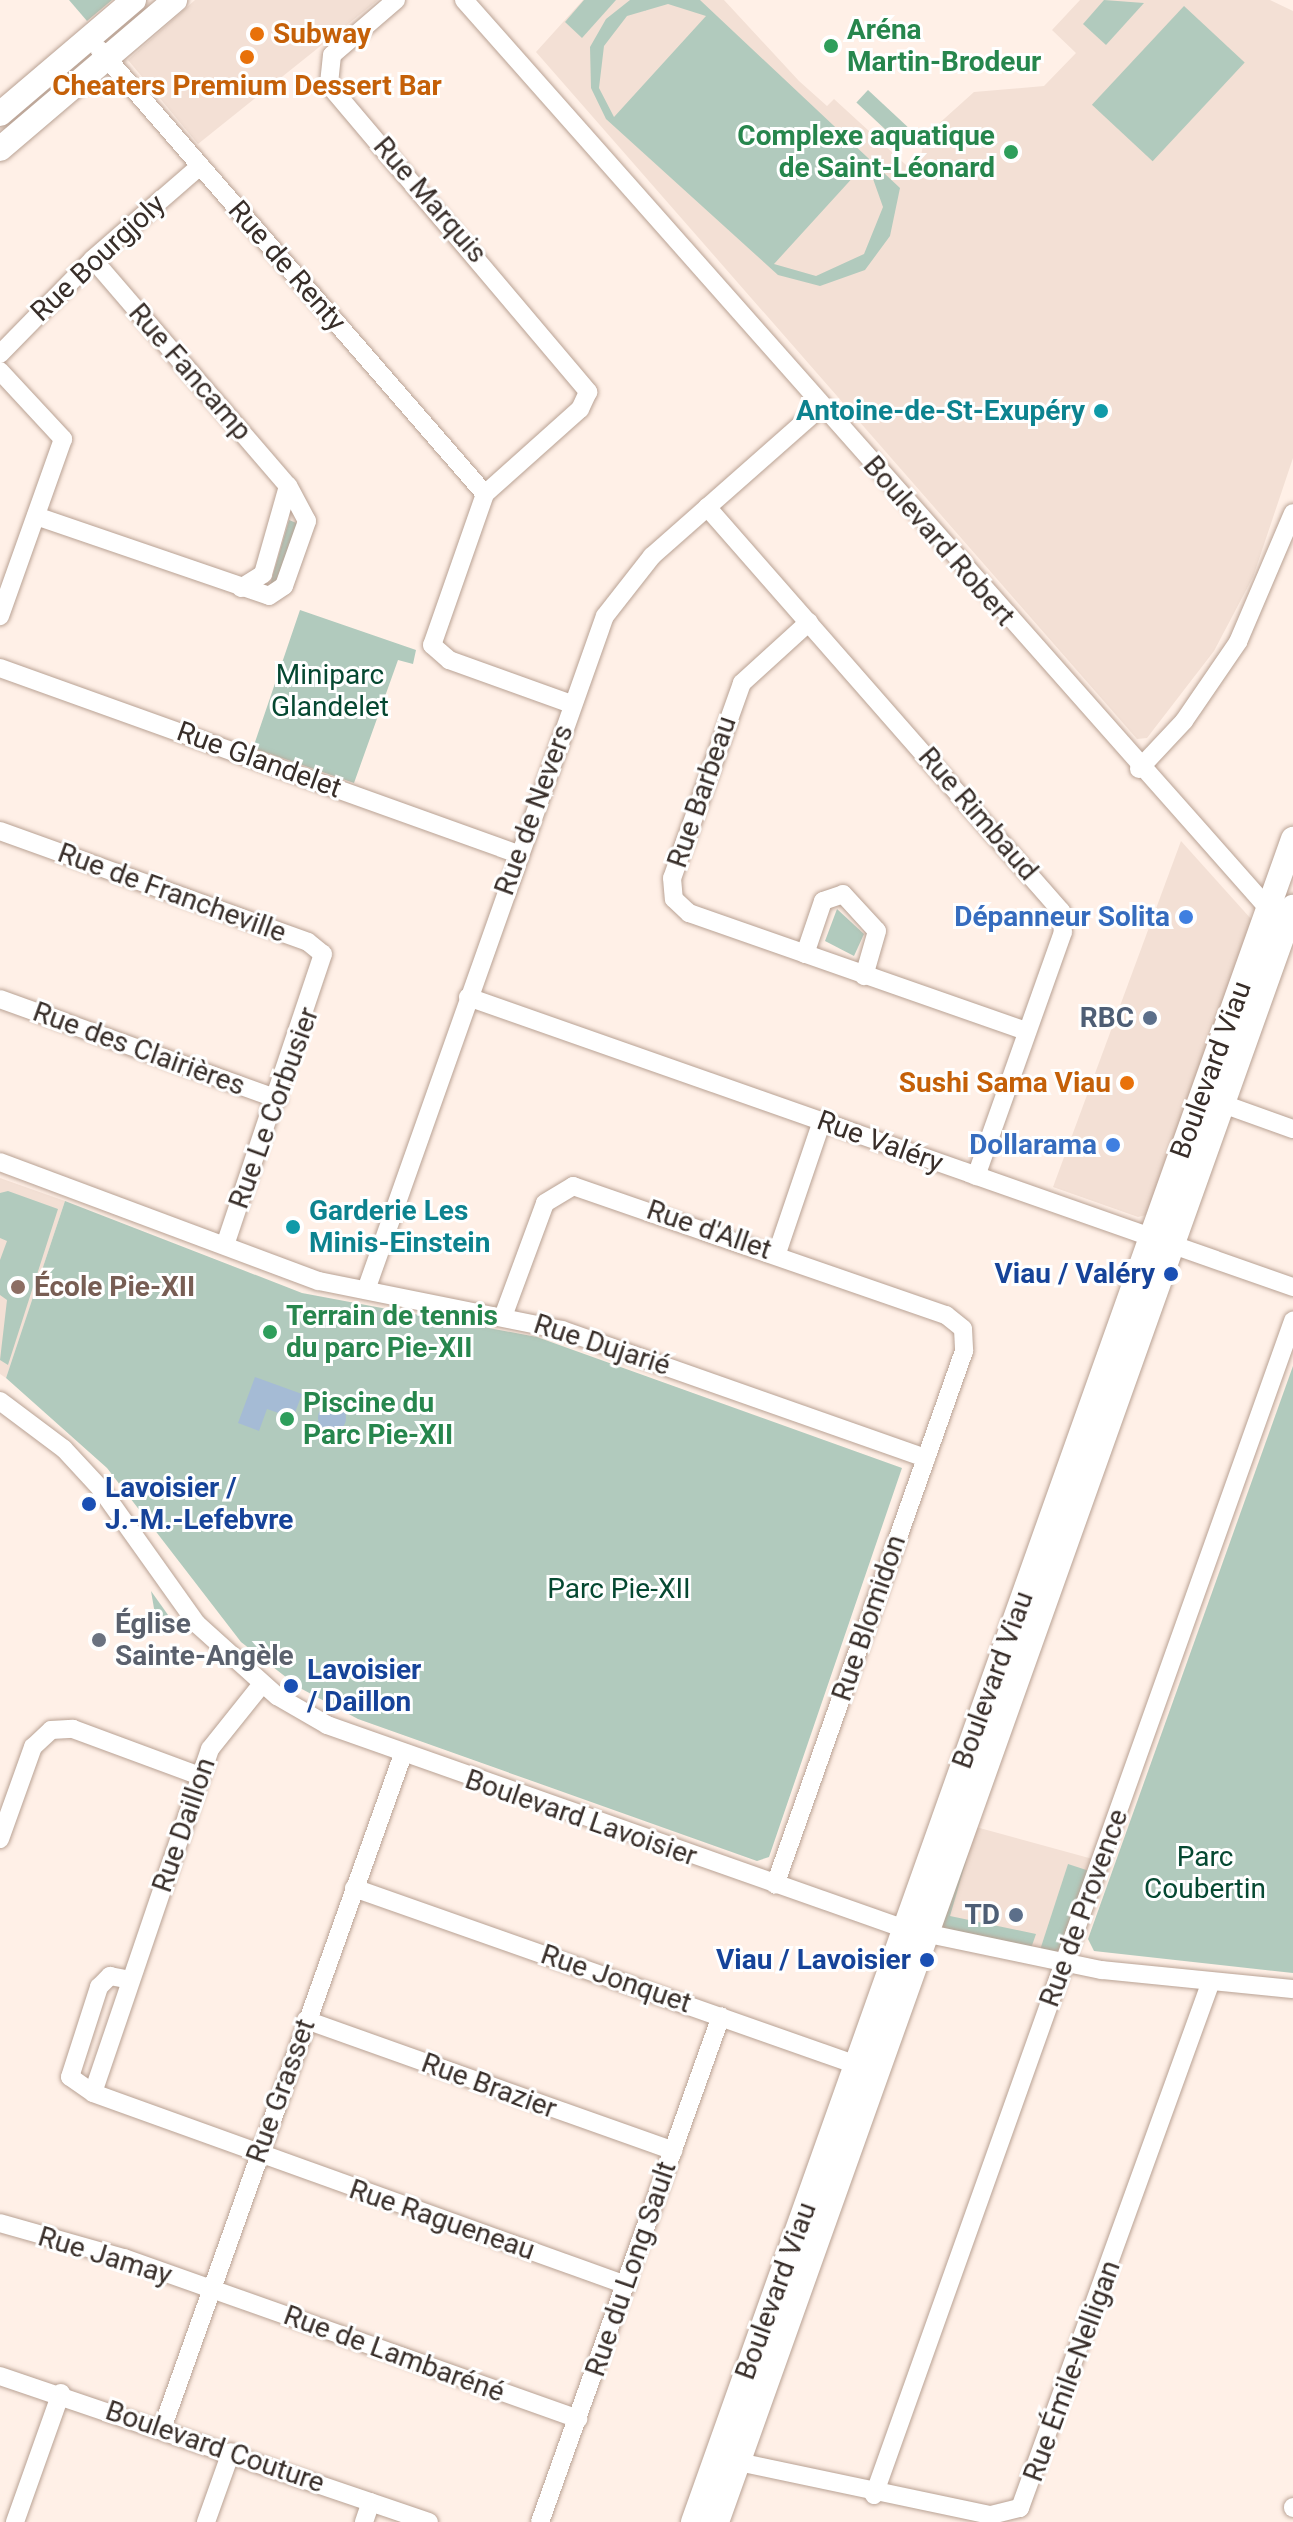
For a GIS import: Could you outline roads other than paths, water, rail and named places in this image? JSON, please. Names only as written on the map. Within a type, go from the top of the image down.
[{"type":"main road","points":[[0,114],[134,0]]},
{"type":"main road","points":[[0,149],[175,0]]},
{"type":"main road","name":"Boulevard Viau","points":[[1161,1241],[1223,1104],[1285,919],[1293,839]]},
{"type":"main road","name":"Boulevard Viau","points":[[717,2522],[728,2459],[866,2068],[1161,1241],[1285,919]]},
{"type":"main road","name":"Boulevard Viau","points":[[693,2522],[728,2459]]},
{"type":"street","name":"Rue Marquis","points":[[396,0],[332,55],[329,85],[580,374],[588,392],[580,409],[485,494]]},
{"type":"street","name":"Boulevard Robert","points":[[464,0],[1139,769],[1285,919]]},
{"type":"street","name":"Rue de Renty","points":[[89,38],[485,494]]},
{"type":"street","name":"Rue Bourgjoly","points":[[0,354],[93,259],[200,166]]},
{"type":"street","name":"Rue Fancamp","points":[[93,259],[288,486],[307,521],[284,586],[269,596],[241,588]]},
{"type":"street","points":[[0,371],[62,433],[0,616]]},
{"type":"street","name":"Rue de Nevers","points":[[366,1290],[571,704],[616,596],[707,507],[821,407]]},
{"type":"street","points":[[36,516],[241,588],[263,574],[288,486]]},
{"type":"street","points":[[485,494],[432,645],[449,660],[571,704]]},
{"type":"street","name":"Rue Rimbaud","points":[[707,507],[1061,911],[1063,932],[976,1176]]},
{"type":"street","points":[[1139,769],[1184,721],[1238,642],[1293,513]]},
{"type":"street","name":"Rue Barbeau","points":[[809,622],[742,683],[672,878],[674,899],[689,913],[1026,1031]]},
{"type":"street","name":"Rue Glandelet","points":[[0,668],[518,854]]},
{"type":"street","name":"Rue de Francheville","points":[[0,831],[308,942],[323,954],[322,973]]},
{"type":"street","points":[[805,954],[823,901],[843,894],[877,931],[864,976]]},
{"type":"street","name":"Rue Le Corbusier","points":[[226,1243],[322,973]]},
{"type":"street","name":"Rue Valéry","points":[[468,997],[1293,1287]]},
{"type":"street","name":"Rue des Clairières","points":[[0,999],[278,1099]]},
{"type":"street","points":[[1223,1104],[1293,1129]]},
{"type":"street","points":[[777,1253],[822,1121]]},
{"type":"street","name":"Rue Dujarié","points":[[0,1162],[226,1243],[294,1273],[366,1290],[504,1314],[926,1458]]},
{"type":"street","name":"Rue d'Allet","points":[[504,1314],[545,1203],[573,1186],[777,1253],[946,1315],[963,1329],[964,1351]]},
{"type":"street","name":"Rue de Provence","points":[[874,2495],[1293,1321]]},
{"type":"street","name":"Rue Blomidon","points":[[775,1885],[964,1351]]},
{"type":"street","name":"Boulevard Lavoisier","points":[[0,1401],[79,1465],[197,1624],[262,1684],[314,1719],[402,1757],[916,1932],[1064,1964],[1210,1984],[1293,1989]]},
{"type":"street","name":"Rue Daillon","points":[[93,2093],[210,1749],[262,1684]]},
{"type":"street","points":[[0,1839],[33,1747],[51,1730],[73,1729],[200,1776]]},
{"type":"street","name":"Rue Grasset","points":[[163,2426],[402,1757]]},
{"type":"street","name":"Rue Jonquet","points":[[354,1888],[866,2068]]},
{"type":"street","points":[[131,1980],[110,1976],[99,1987],[70,2077],[93,2093],[258,2153]]},
{"type":"street","name":"Rue Émile-Nelligan","points":[[728,2459],[874,2495],[1001,2516],[1020,2508],[1210,1984]]},
{"type":"street","name":"Rue du Long Sault","points":[[540,2522],[721,2016]]},
{"type":"street","name":"Rue Brazier","points":[[306,2020],[673,2151]]},
{"type":"street","name":"Rue Ragueneau","points":[[258,2153],[626,2285]]},
{"type":"street","name":"Rue Jamay","points":[[0,2223],[211,2288]]},
{"type":"street","name":"Rue de Lambaréné","points":[[211,2288],[578,2419]]},
{"type":"street","name":"Boulevard Couture","points":[[0,2376],[163,2426],[429,2522]]},
{"type":"street","points":[[15,2522],[61,2393]]},
{"type":"street","points":[[206,2522],[231,2452]]},
{"type":"street","points":[[364,2522],[371,2502]]},
{"type":"water","points":[[255,1377],[302,1394],[293,1418],[267,1409],[259,1431],[238,1423]]},
{"type":"water","points":[[332,1404],[342,1408],[346,1418],[342,1428],[332,1432],[322,1428],[318,1418],[322,1408]]},
{"type":"place","name":"Subway","points":[[257,34]]},
{"type":"place","name":"Aréna Martin-Brodeur","points":[[831,46]]},
{"type":"place","name":"Cheaters Premium Dessert Bar","points":[[247,57]]},
{"type":"place","name":"Complexe aquatique de Saint-Léonard","points":[[1011,152]]},
{"type":"place","name":"Antoine-de-St-Exupéry","points":[[1101,411]]},
{"type":"place","name":"Dépanneur Solita","points":[[1186,917]]},
{"type":"place","name":"RBC","points":[[1150,1018]]},
{"type":"place","name":"Sushi Sama Viau","points":[[1127,1083]]},
{"type":"place","name":"Dollarama","points":[[1113,1145]]},
{"type":"place","name":"Garderie Les Minis-Einstein","points":[[293,1227]]},
{"type":"place","name":"Viau / Valéry","points":[[1171,1274]]},
{"type":"place","name":"École Pie-XII","points":[[18,1287]]},
{"type":"place","name":"Terrain de tennis du parc Pie-XII","points":[[270,1332]]},
{"type":"place","name":"Piscine du Parc Pie-XII","points":[[287,1419]]},
{"type":"place","name":"Lavoisier / J.-M.-Lefebvre","points":[[89,1504]]},
{"type":"place","name":"Église Sainte-Angèle","points":[[99,1640]]},
{"type":"place","name":"Lavoisier / Daillon","points":[[291,1686]]},
{"type":"place","name":"TD","points":[[1016,1915]]},
{"type":"place","name":"Viau / Lavoisier","points":[[927,1960]]},
{"type":"park label","name":"Miniparc Glandelet","points":[[330,691]]},
{"type":"park label","name":"Parc Pie-XII","points":[[619,1589]]},
{"type":"park label","name":"Parc Coubertin","points":[[1205,1873]]}]
